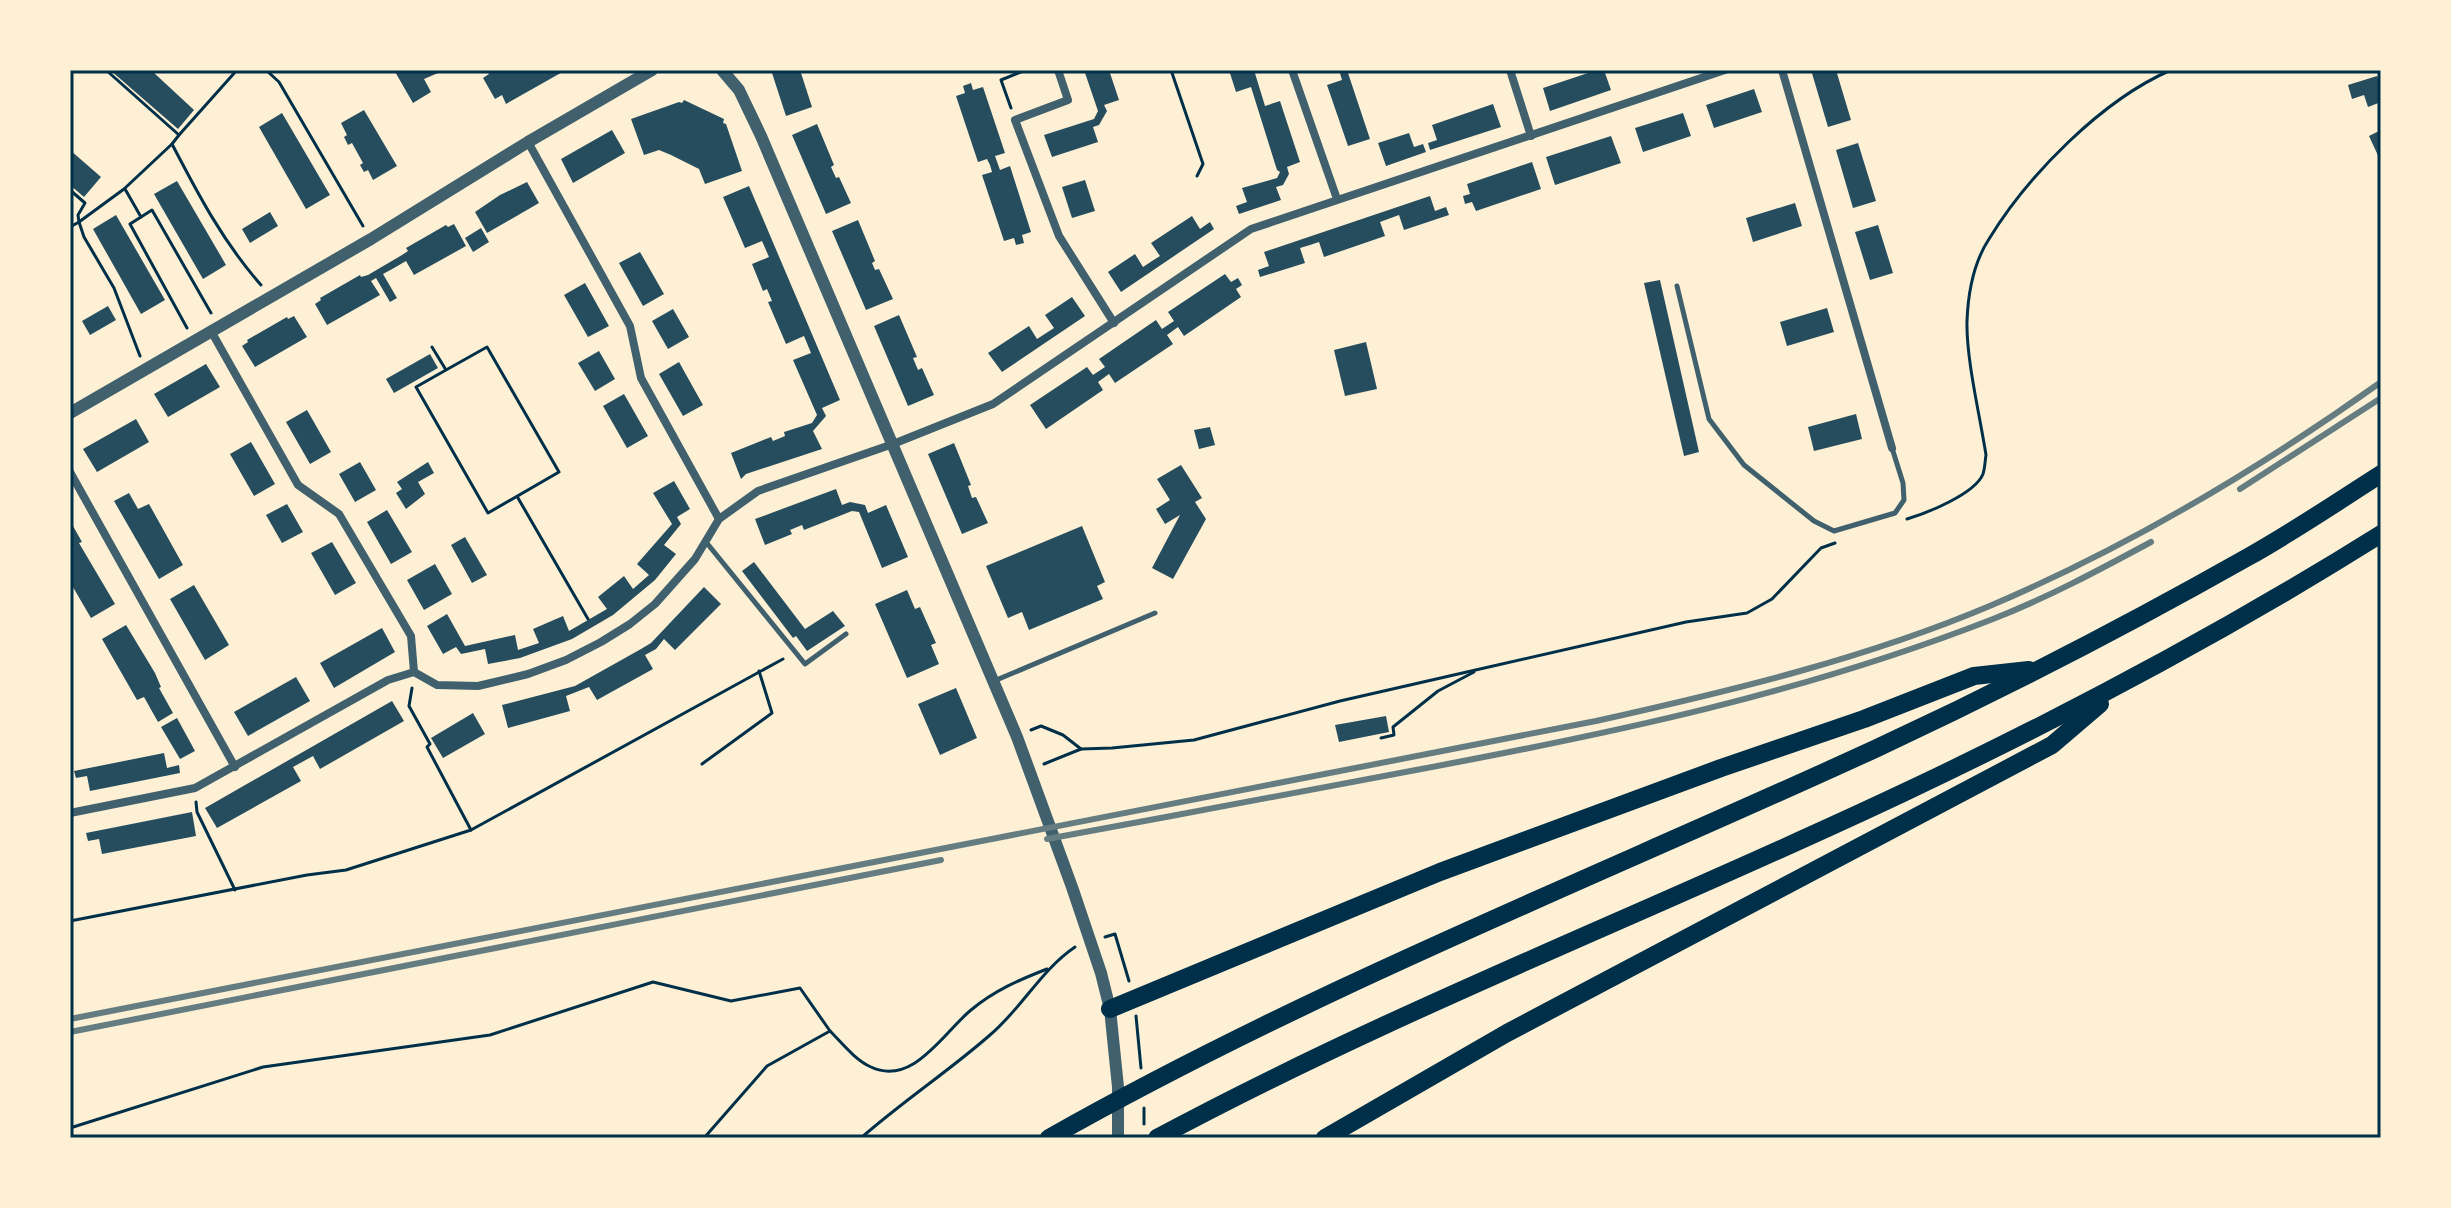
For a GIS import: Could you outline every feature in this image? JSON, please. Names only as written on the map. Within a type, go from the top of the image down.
[{"type":"highway","points":[[1049,1138],[1150,1075],[1864,754],[2043,668],[2251,556],[2381,474]]},
{"type":"highway","points":[[1153,1133],[1903,793],[2126,681],[2314,576],[2381,534]]},
{"type":"highway","points":[[1110,1009],[1440,872],[1721,768],[1864,719],[1974,676],[2043,668]]},
{"type":"highway","points":[[1325,1138],[1507,1033],[2052,745],[2126,681]]},
{"type":"street","points":[[70,413],[371,239],[652,70]]},
{"type":"street","points":[[722,70],[739,90],[761,136],[1017,737],[1091,942],[1110,1009],[1116,1059],[1118,1138]]},
{"type":"street","points":[[1058,70],[1068,100],[1015,120],[1059,236],[1114,323]]},
{"type":"street","points":[[1292,70],[1337,199]]},
{"type":"street","points":[[1510,70],[1531,136]]},
{"type":"street","points":[[70,813],[195,788],[388,680],[414,672],[437,685],[478,686],[528,674],[566,660],[630,624],[655,604],[695,559],[719,519],[758,491],[893,444],[993,404],[1251,229],[1725,70]]},
{"type":"street","points":[[1782,70],[1892,448]]},
{"type":"street","points":[[528,142],[630,326],[641,378],[719,519]]},
{"type":"street","points":[[215,329],[298,485],[339,514],[411,636],[414,672]]},
{"type":"street","points":[[70,472],[235,767]]},
{"type":"lane","points":[[1677,286],[1709,419],[1744,465],[1814,521],[1834,531],[1895,513],[1904,500],[1903,483],[1892,448]]},
{"type":"lane","points":[[705,542],[805,664],[846,634]]},
{"type":"lane","points":[[993,682],[1155,613]]},
{"type":"path","points":[[106,70],[179,135]]},
{"type":"path","points":[[70,227],[124,189],[172,144],[237,70]]},
{"type":"path","points":[[266,70],[279,82],[371,239]]},
{"type":"path","points":[[1015,120],[1001,80],[1026,70]]},
{"type":"path","points":[[1171,70],[1203,164],[1197,176]]},
{"type":"path","points":[[1900,522],[1949,502],[1970,489],[1982,476],[1986,455],[1967,322],[1972,278],[1987,241],[2039,172],[2064,145],[2124,97],[2171,70]]},
{"type":"path","points":[[172,144],[214,222],[238,258],[271,297]]},
{"type":"path","points":[[124,189],[141,217]]},
{"type":"path","points":[[70,190],[85,203],[78,215],[84,237],[114,288],[145,369]]},
{"type":"path","points":[[194,341],[130,224],[152,210],[215,329]]},
{"type":"path","points":[[432,347],[446,370]]},
{"type":"path","points":[[487,347],[559,472],[488,513],[416,387],[446,370],[487,347]]},
{"type":"path","points":[[517,496],[588,619]]},
{"type":"path","points":[[1028,769],[1081,749],[1194,740],[1340,701],[1686,622],[1747,613],[1772,599],[1821,548],[1847,539]]},
{"type":"path","points":[[70,921],[346,870],[471,830],[796,652]]},
{"type":"path","points":[[1381,738],[1394,735],[1393,727],[1438,691],[1480,669]]},
{"type":"path","points":[[702,764],[772,713],[759,671]]},
{"type":"path","points":[[414,672],[409,706],[471,830]]},
{"type":"path","points":[[1017,737],[1041,726],[1063,735],[1081,749]]},
{"type":"path","points":[[195,788],[197,812],[235,890]]},
{"type":"path","points":[[861,1138],[901,1102],[991,1035],[1051,968],[1075,948],[1115,934],[1123,955],[1150,1075]]},
{"type":"path","points":[[70,1128],[263,1067],[490,1035],[653,982],[731,1001],[800,988],[830,1031],[871,1067],[890,1072],[903,1070],[935,1048],[972,1009],[1002,987],[1051,968]]},
{"type":"path","points":[[704,1138],[767,1066],[830,1031]]},
{"type":"path","points":[[1144,1099],[1153,1133]]},
{"type":"building","points":[[110,70],[152,71],[194,110],[178,129]]},
{"type":"building","points":[[394,70],[445,70],[424,79],[431,92],[413,103]]},
{"type":"building","points":[[487,70],[566,70],[506,104],[502,95],[495,99],[483,78],[489,74]]},
{"type":"building","points":[[771,70],[800,70],[812,107],[786,116]]},
{"type":"building","points":[[1084,70],[1109,70],[1119,100],[1104,105],[1107,111],[1099,125],[1093,127],[1098,142],[1052,157],[1044,135],[1094,119],[1098,111]]},
{"type":"building","points":[[1229,70],[1254,70],[1265,106],[1280,101],[1300,162],[1287,167],[1289,174],[1283,185],[1276,187],[1281,200],[1239,214],[1236,206],[1247,202],[1242,188],[1277,178],[1280,172],[1251,87],[1236,92]]},
{"type":"building","points":[[1339,70],[1347,70],[1370,139],[1348,146],[1327,85],[1342,80]]},
{"type":"building","points":[[1604,70],[1611,90],[1550,111],[1543,88]]},
{"type":"building","points":[[1811,70],[1836,70],[1851,120],[1828,127]]},
{"type":"building","points":[[2377,76],[2381,102],[2368,107],[2364,95],[2352,99],[2348,85]]},
{"type":"building","points":[[971,83],[973,90],[983,87],[1005,153],[995,156],[1000,170],[1010,166],[1031,232],[1022,235],[1024,243],[1016,245],[1014,238],[1004,241],[982,175],[992,172],[990,165],[987,159],[978,162],[956,96],[965,93],[963,86]]},
{"type":"building","points":[[1754,89],[1762,112],[1714,128],[1706,105]]},
{"type":"building","points":[[684,100],[724,119],[742,171],[705,184],[699,169],[671,155],[659,150],[644,155],[631,119]]},
{"type":"building","points":[[1493,104],[1501,127],[1430,150],[1428,143],[1437,140],[1432,125]]},
{"type":"building","points":[[364,110],[397,166],[373,180],[368,170],[364,172],[360,165],[363,163],[352,143],[348,145],[341,123]]},
{"type":"building","points":[[282,113],[330,195],[306,209],[259,127]]},
{"type":"building","points":[[1683,113],[1691,136],[1643,152],[1635,128]]},
{"type":"building","points":[[817,124],[834,165],[831,167],[851,203],[826,214],[792,135]]},
{"type":"building","points":[[612,130],[625,153],[573,183],[561,159]]},
{"type":"building","points":[[2381,130],[2381,162],[2369,136]]},
{"type":"building","points":[[1409,133],[1414,147],[1423,144],[1426,152],[1386,166],[1378,143]]},
{"type":"building","points":[[1611,136],[1621,163],[1555,185],[1546,157]]},
{"type":"building","points":[[1858,143],[1876,201],[1853,208],[1836,150]]},
{"type":"building","points":[[70,150],[101,177],[84,197],[70,185]]},
{"type":"building","points":[[1532,162],[1541,189],[1476,211],[1472,202],[1465,204],[1463,196],[1470,194],[1467,184]]},
{"type":"building","points":[[1085,180],[1095,211],[1072,218],[1062,187]]},
{"type":"building","points":[[177,181],[226,265],[203,279],[154,194]]},
{"type":"building","points":[[527,182],[539,203],[487,233],[475,212]]},
{"type":"building","points":[[749,186],[840,400],[822,408],[826,416],[813,431],[822,449],[746,474],[741,479],[731,453],[771,437],[773,441],[785,436],[784,432],[812,423],[817,415],[793,360],[811,353],[804,336],[786,344],[768,302],[772,301],[767,289],[763,291],[752,264],[769,257],[762,241],[745,248],[723,197]]},
{"type":"building","points":[[1430,196],[1435,211],[1446,207],[1449,215],[1404,230],[1399,215],[1380,222],[1385,236],[1324,257],[1319,242],[1300,248],[1305,263],[1260,277],[1258,270],[1269,266],[1264,252]]},
{"type":"building","points":[[1795,203],[1802,226],[1753,242],[1746,218]]},
{"type":"building","points":[[270,212],[278,226],[250,243],[242,229]]},
{"type":"building","points":[[116,215],[165,300],[141,314],[93,229]]},
{"type":"building","points":[[1192,216],[1200,229],[1210,222],[1214,229],[1121,292],[1108,272],[1135,254],[1143,267],[1160,256],[1151,243]]},
{"type":"building","points":[[858,220],[875,261],[872,263],[875,270],[879,269],[893,299],[866,310],[832,231]]},
{"type":"building","points":[[454,224],[466,246],[414,275],[406,261],[383,274],[397,298],[390,302],[376,278],[371,281],[380,295],[327,325],[315,304],[320,298],[360,275],[368,275],[408,251],[406,248],[446,225]]},
{"type":"building","points":[[1878,225],[1893,273],[1870,280],[1855,232]]},
{"type":"building","points":[[481,228],[489,242],[473,252],[465,238]]},
{"type":"building","points":[[640,252],[664,294],[643,306],[619,263]]},
{"type":"building","points":[[1225,274],[1231,282],[1238,278],[1242,285],[1236,289],[1241,297],[1184,336],[1178,327],[1167,335],[1173,344],[1115,383],[1109,374],[1098,382],[1103,390],[1046,429],[1030,405],[1087,367],[1093,375],[1105,367],[1099,359],[1156,320],[1162,329],[1174,321],[1168,312]]},
{"type":"building","points":[[1660,280],[1699,452],[1684,456],[1644,283]]},
{"type":"building","points":[[585,283],[609,326],[588,337],[564,295]]},
{"type":"building","points":[[1072,297],[1085,316],[1002,372],[988,353],[1029,326],[1037,339],[1054,328],[1045,315]]},
{"type":"building","points":[[108,306],[116,320],[90,335],[82,321]]},
{"type":"building","points":[[1827,308],[1834,332],[1787,346],[1780,322]]},
{"type":"building","points":[[673,309],[689,337],[668,349],[652,321]]},
{"type":"building","points":[[899,315],[917,357],[913,358],[918,370],[922,368],[934,395],[908,406],[874,326]]},
{"type":"building","points":[[294,316],[307,337],[255,367],[242,346],[247,340]]},
{"type":"building","points":[[1366,342],[1377,389],[1345,396],[1334,350]]},
{"type":"building","points":[[599,351],[615,379],[595,391],[578,363]]},
{"type":"building","points":[[430,354],[438,368],[394,393],[386,379]]},
{"type":"building","points":[[679,362],[703,405],[683,416],[659,374]]},
{"type":"building","points":[[206,364],[220,387],[168,417],[154,394]]},
{"type":"building","points":[[624,394],[648,436],[627,448],[603,406]]},
{"type":"building","points":[[307,410],[331,452],[310,464],[286,422]]},
{"type":"building","points":[[1856,414],[1862,439],[1814,451],[1808,427]]},
{"type":"building","points":[[136,419],[149,442],[97,472],[83,449]]},
{"type":"building","points":[[1210,427],[1215,445],[1199,449],[1194,430]]},
{"type":"building","points":[[251,442],[275,484],[254,496],[230,454]]},
{"type":"building","points":[[954,443],[971,485],[968,486],[972,498],[976,497],[988,523],[962,534],[928,454]]},
{"type":"building","points":[[360,462],[376,490],[355,502],[339,474]]},
{"type":"building","points":[[428,462],[434,473],[418,482],[425,494],[406,509],[396,493],[402,489],[397,482]]},
{"type":"building","points":[[1181,465],[1202,498],[1195,502],[1206,519],[1173,579],[1152,568],[1180,515],[1165,524],[1156,509],[1170,500],[1157,479]]},
{"type":"building","points":[[674,481],[690,509],[677,517],[681,524],[664,545],[676,554],[655,580],[613,615],[572,639],[520,658],[488,664],[485,649],[461,654],[456,647],[443,654],[427,626],[447,614],[465,646],[515,635],[518,650],[539,643],[533,629],[563,616],[569,631],[607,609],[598,597],[624,576],[633,589],[649,575],[637,564],[672,524],[653,493]]},
{"type":"building","points":[[836,489],[842,505],[850,502],[865,505],[868,513],[886,505],[908,557],[882,568],[859,512],[852,511],[804,530],[802,525],[790,530],[792,534],[765,545],[755,519]]},
{"type":"building","points":[[129,493],[138,509],[149,504],[183,565],[159,579],[114,501]]},
{"type":"building","points":[[287,504],[303,532],[282,543],[266,515]]},
{"type":"building","points":[[387,510],[412,552],[391,564],[367,522]]},
{"type":"building","points":[[73,526],[82,542],[79,543],[115,604],[91,618],[70,582],[70,527]]},
{"type":"building","points":[[1082,526],[1105,582],[1097,586],[1103,599],[1029,630],[1022,612],[1008,618],[986,566]]},
{"type":"building","points":[[465,537],[487,575],[472,583],[451,545]]},
{"type":"building","points":[[332,542],[356,583],[335,595],[311,553]]},
{"type":"building","points":[[754,562],[805,629],[833,611],[845,626],[807,651],[796,636],[793,638],[742,571]]},
{"type":"building","points":[[435,564],[452,594],[424,610],[407,580]]},
{"type":"building","points":[[194,585],[229,645],[205,660],[170,599]]},
{"type":"building","points":[[704,587],[721,604],[675,650],[664,639],[656,649],[645,655],[653,669],[597,700],[589,687],[566,696],[570,711],[508,728],[502,705],[575,686],[641,649],[651,643]]},
{"type":"building","points":[[907,590],[915,609],[920,607],[936,643],[931,645],[939,664],[907,678],[875,604]]},
{"type":"building","points":[[126,625],[155,673],[159,688],[173,713],[158,722],[144,697],[137,700],[102,639]]},
{"type":"building","points":[[382,628],[395,652],[334,688],[320,663]]},
{"type":"building","points":[[296,677],[310,701],[248,736],[234,712]]},
{"type":"building","points":[[956,688],[977,738],[940,755],[918,704]]},
{"type":"building","points":[[392,701],[404,721],[320,769],[313,756],[293,767],[301,781],[217,828],[205,808]]},
{"type":"building","points":[[473,713],[485,734],[443,758],[431,738]]},
{"type":"building","points":[[1386,716],[1389,732],[1339,742],[1335,725]]},
{"type":"building","points":[[177,718],[195,751],[180,759],[161,727]]},
{"type":"building","points":[[164,753],[167,768],[179,765],[180,773],[90,791],[87,776],[76,778],[74,771]]},
{"type":"building","points":[[192,812],[196,836],[102,854],[99,839],[88,841],[86,833]]},
{"type":"railway","points":[[70,1019],[1596,721],[1797,672],[1944,624],[2094,558],[2241,475],[2381,382]]},
{"type":"railway","points":[[2240,489],[2381,398]]},
{"type":"railway","points":[[1047,839],[1563,741],[1780,690],[1851,669],[1993,619],[2053,593],[2151,542]]},
{"type":"railway","points":[[70,1032],[941,860]]}]
